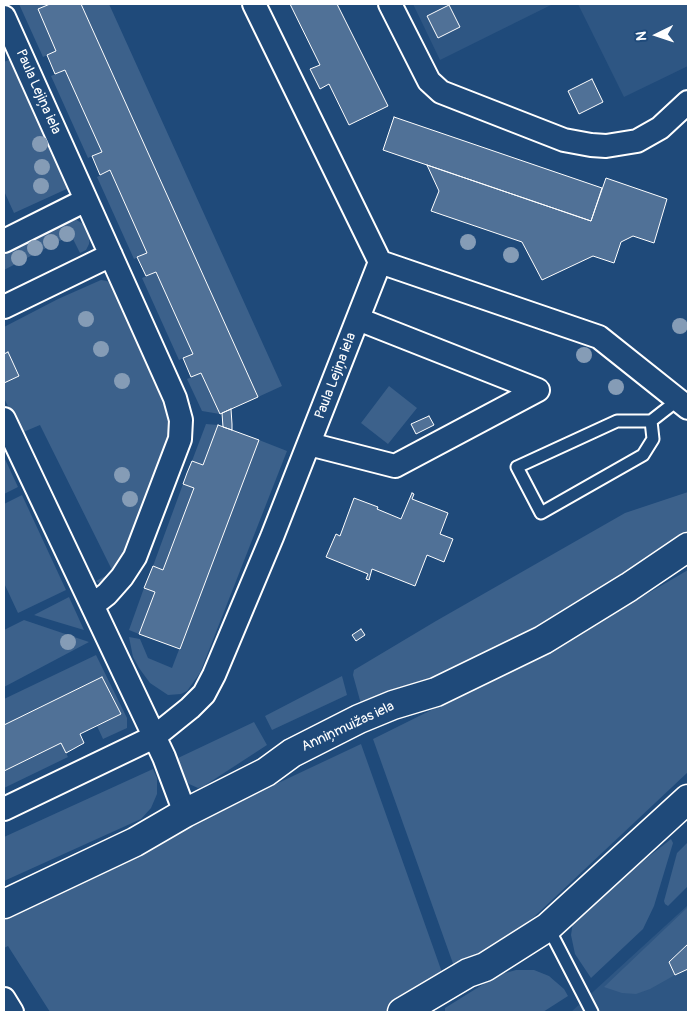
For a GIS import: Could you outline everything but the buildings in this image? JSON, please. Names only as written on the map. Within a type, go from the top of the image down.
[{"type":"street","points":[[254,4],[380,262],[599,337],[683,404]]},
{"type":"street","points":[[390,4],[430,81],[441,92],[564,140],[591,146],[606,146],[637,141],[660,128],[688,102]]},
{"type":"street","name":"Paula Lejiņa iela","points":[[4,17],[175,398],[181,420],[180,439],[135,557],[122,577],[107,594],[92,605]]},
{"type":"street","points":[[4,241],[86,200]]},
{"type":"street","points":[[4,307],[111,255]]},
{"type":"street","name":"Paula Lejiņa iela","points":[[4,808],[154,737],[197,702],[208,687],[272,536],[380,262]]},
{"type":"street","points":[[309,444],[395,466],[538,390],[358,319]]},
{"type":"street","points":[[4,419],[164,757],[185,813]]},
{"type":"street","name":"Anniņmuižas iela","points":[[4,904],[135,842],[185,813],[266,772],[292,753],[359,719],[393,705],[436,692],[543,640],[629,587],[688,547]]},
{"type":"street","points":[[402,1012],[468,973],[485,967],[548,927],[688,799]]},
{"type":"street","points":[[4,999],[12,1012]]},
{"type":"lane","points":[[651,421],[653,439],[643,455],[540,513],[517,467],[617,421],[651,421],[683,404]]},
{"type":"lane","points":[[548,927],[592,1012]]},
{"type":"shaded area","points":[[19,4],[50,4],[38,9],[56,51],[43,57]]},
{"type":"shaded area","points":[[81,4],[109,4],[282,386],[258,397]]},
{"type":"shaded area","points":[[413,4],[553,4],[440,60]]},
{"type":"shaded area","points":[[578,4],[688,4],[688,66],[624,97]]},
{"type":"shaded area","points":[[13,58],[71,187],[14,213],[4,191],[4,62]]},
{"type":"shaded area","points":[[65,70],[102,152],[88,158],[51,76]]},
{"type":"shaded area","points":[[110,170],[147,253],[134,259],[97,177]]},
{"type":"shaded area","points":[[75,219],[85,225],[90,234],[86,250],[80,253],[71,235],[4,270],[4,251],[66,220]]},
{"type":"shaded area","points":[[156,272],[193,354],[179,360],[142,278]]},
{"type":"shaded area","points":[[101,280],[107,281],[113,286],[168,410],[169,434],[112,579],[101,584],[96,581],[113,572],[40,425],[21,433],[4,398],[4,383],[19,375],[8,352],[4,354],[4,327],[58,299]]},
{"type":"shaded area","points":[[201,373],[220,414],[202,411],[187,379]]},
{"type":"shaded area","points":[[389,386],[417,408],[388,444],[361,423]]},
{"type":"shaded area","points":[[206,424],[218,425],[203,465],[192,461]]},
{"type":"shaded area","points":[[259,440],[287,451],[200,673],[187,691],[181,694],[168,695],[150,683],[139,668],[133,657],[129,637],[140,639],[148,658],[172,668]]},
{"type":"shaded area","points":[[4,457],[18,487],[4,494]]},
{"type":"shaded area","points":[[183,484],[194,488],[163,570],[153,566]]},
{"type":"shaded area","points":[[688,492],[688,540],[566,611],[461,667],[389,697],[361,704],[353,675],[354,670],[625,513]]},
{"type":"shaded area","points":[[22,495],[66,590],[18,613],[4,583],[4,504]]},
{"type":"shaded area","points":[[688,570],[688,772],[535,916],[509,937],[456,972],[373,739],[544,654]]},
{"type":"shaded area","points":[[144,588],[155,592],[139,634],[129,630]]},
{"type":"shaded area","points":[[69,597],[84,630],[34,615]]},
{"type":"shaded area","points":[[24,620],[89,642],[4,687],[4,630]]},
{"type":"shaded area","points":[[96,655],[127,718],[127,728],[103,739],[97,726],[121,714],[102,677],[4,725],[4,699]]},
{"type":"shaded area","points":[[342,676],[347,695],[272,730],[265,716]]},
{"type":"shaded area","points":[[254,722],[267,745],[204,786],[198,788],[189,784],[182,775],[178,758]]},
{"type":"shaded area","points":[[61,743],[68,757],[4,788],[4,771]]},
{"type":"shaded area","points":[[361,744],[444,978],[387,1012],[50,1012],[8,946],[4,948],[4,912]]},
{"type":"shaded area","points":[[153,769],[157,778],[157,794],[151,808],[141,819],[4,881],[4,837]]},
{"type":"shaded area","points":[[671,839],[673,843],[654,906],[643,929],[591,978],[575,954],[571,935],[573,922],[581,910]]},
{"type":"shaded area","points":[[688,842],[688,886],[668,906],[664,901],[677,853]]},
{"type":"shaded area","points":[[688,905],[688,1012],[571,1012]]},
{"type":"shaded area","points":[[688,907],[688,944],[669,962],[675,975],[650,989],[636,994],[622,993],[604,987]]},
{"type":"shaded area","points":[[516,970],[534,970],[549,976],[564,989],[568,996],[543,1012],[445,1012],[445,1008],[498,975]]}]
